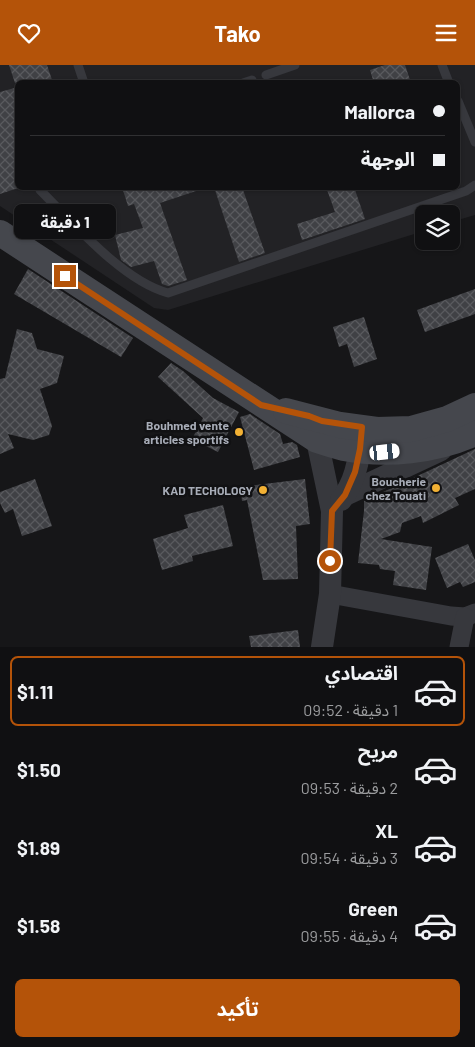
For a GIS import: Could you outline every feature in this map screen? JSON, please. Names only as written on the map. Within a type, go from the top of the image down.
[{"type":"main road","points":[[0,233],[261,405],[320,431],[344,448],[377,430],[411,429],[447,419],[475,406]]},
{"type":"main road","points":[[361,438],[385,452],[431,447],[470,435]]},
{"type":"street","points":[[320,431],[338,503],[330,594],[322,647]]},
{"type":"street","points":[[338,503],[470,435]]},
{"type":"street","points":[[338,503],[355,472],[361,438]]},
{"type":"street","points":[[330,594],[470,615],[460,647]]},
{"type":"lane","points":[[78,65],[83,80]]},
{"type":"lane","points":[[266,75],[295,65]]},
{"type":"lane","points":[[442,65],[448,80]]},
{"type":"lane","points":[[460,106],[475,142]]},
{"type":"lane","points":[[40,190],[117,265],[142,281],[168,293],[466,191],[475,185]]},
{"type":"shaded area","points":[[0,65],[475,65],[475,215],[460,219],[460,205],[415,205],[415,234],[168,310],[154,308],[0,206]]},
{"type":"building","points":[[9,65],[47,65],[52,80],[15,80],[15,83]]},
{"type":"building","points":[[385,65],[405,65],[410,80],[373,80],[370,70]]},
{"type":"building","points":[[15,88],[15,189],[0,194],[0,92]]},
{"type":"building","points":[[123,190],[199,190],[160,203],[187,280],[168,286],[162,284],[154,261],[131,267],[121,260],[115,235],[143,228],[134,204],[128,206]]},
{"type":"building","points":[[215,190],[243,190],[265,253],[239,262]]},
{"type":"building","points":[[327,190],[355,190],[365,219],[302,240],[297,224],[335,212]]},
{"type":"building","points":[[28,269],[133,338],[121,357],[14,294]]},
{"type":"building","points":[[475,289],[475,314],[425,332],[417,310]]},
{"type":"building","points":[[364,317],[377,359],[354,367],[347,344],[339,347],[333,327]]},
{"type":"building","points":[[17,329],[32,333],[37,349],[64,356],[57,383],[40,389],[52,426],[49,435],[33,440],[8,434],[14,448],[0,454],[0,379],[5,378]]},
{"type":"building","points":[[171,363],[183,371],[213,398],[239,412],[218,452],[192,439],[203,418],[158,377]]},
{"type":"building","points":[[250,414],[280,434],[283,444],[292,442],[297,445],[300,457],[254,470],[240,417]]},
{"type":"building","points":[[475,449],[475,489],[455,498],[459,505],[423,523],[421,516],[402,523],[400,532],[381,539],[432,547],[426,590],[393,585],[395,571],[380,569],[379,565],[358,563],[364,501]]},
{"type":"building","points":[[35,479],[52,526],[22,536],[13,509],[5,513],[0,503],[0,492]]},
{"type":"building","points":[[305,479],[310,524],[296,526],[298,579],[263,580],[247,500],[242,501],[240,487]]},
{"type":"building","points":[[223,505],[233,546],[192,556],[193,561],[162,570],[153,539],[188,528],[184,515]]},
{"type":"building","points":[[468,544],[475,560],[475,582],[463,587],[460,582],[447,588],[435,558]]},
{"type":"building","points":[[298,630],[300,647],[251,647],[249,636]]},
{"type":"place","name":"Bouhmed vente articles sportifs","points":[[239,432]]},
{"type":"place","name":"Boucherie chez Touati","points":[[436,488]]},
{"type":"place","name":"KAD TECHOLOGY","points":[[263,490]]},
{"type":"route","points":[[65,276],[261,405],[340,425],[362,427],[355,472],[345,495],[332,511],[330,561]]}]
